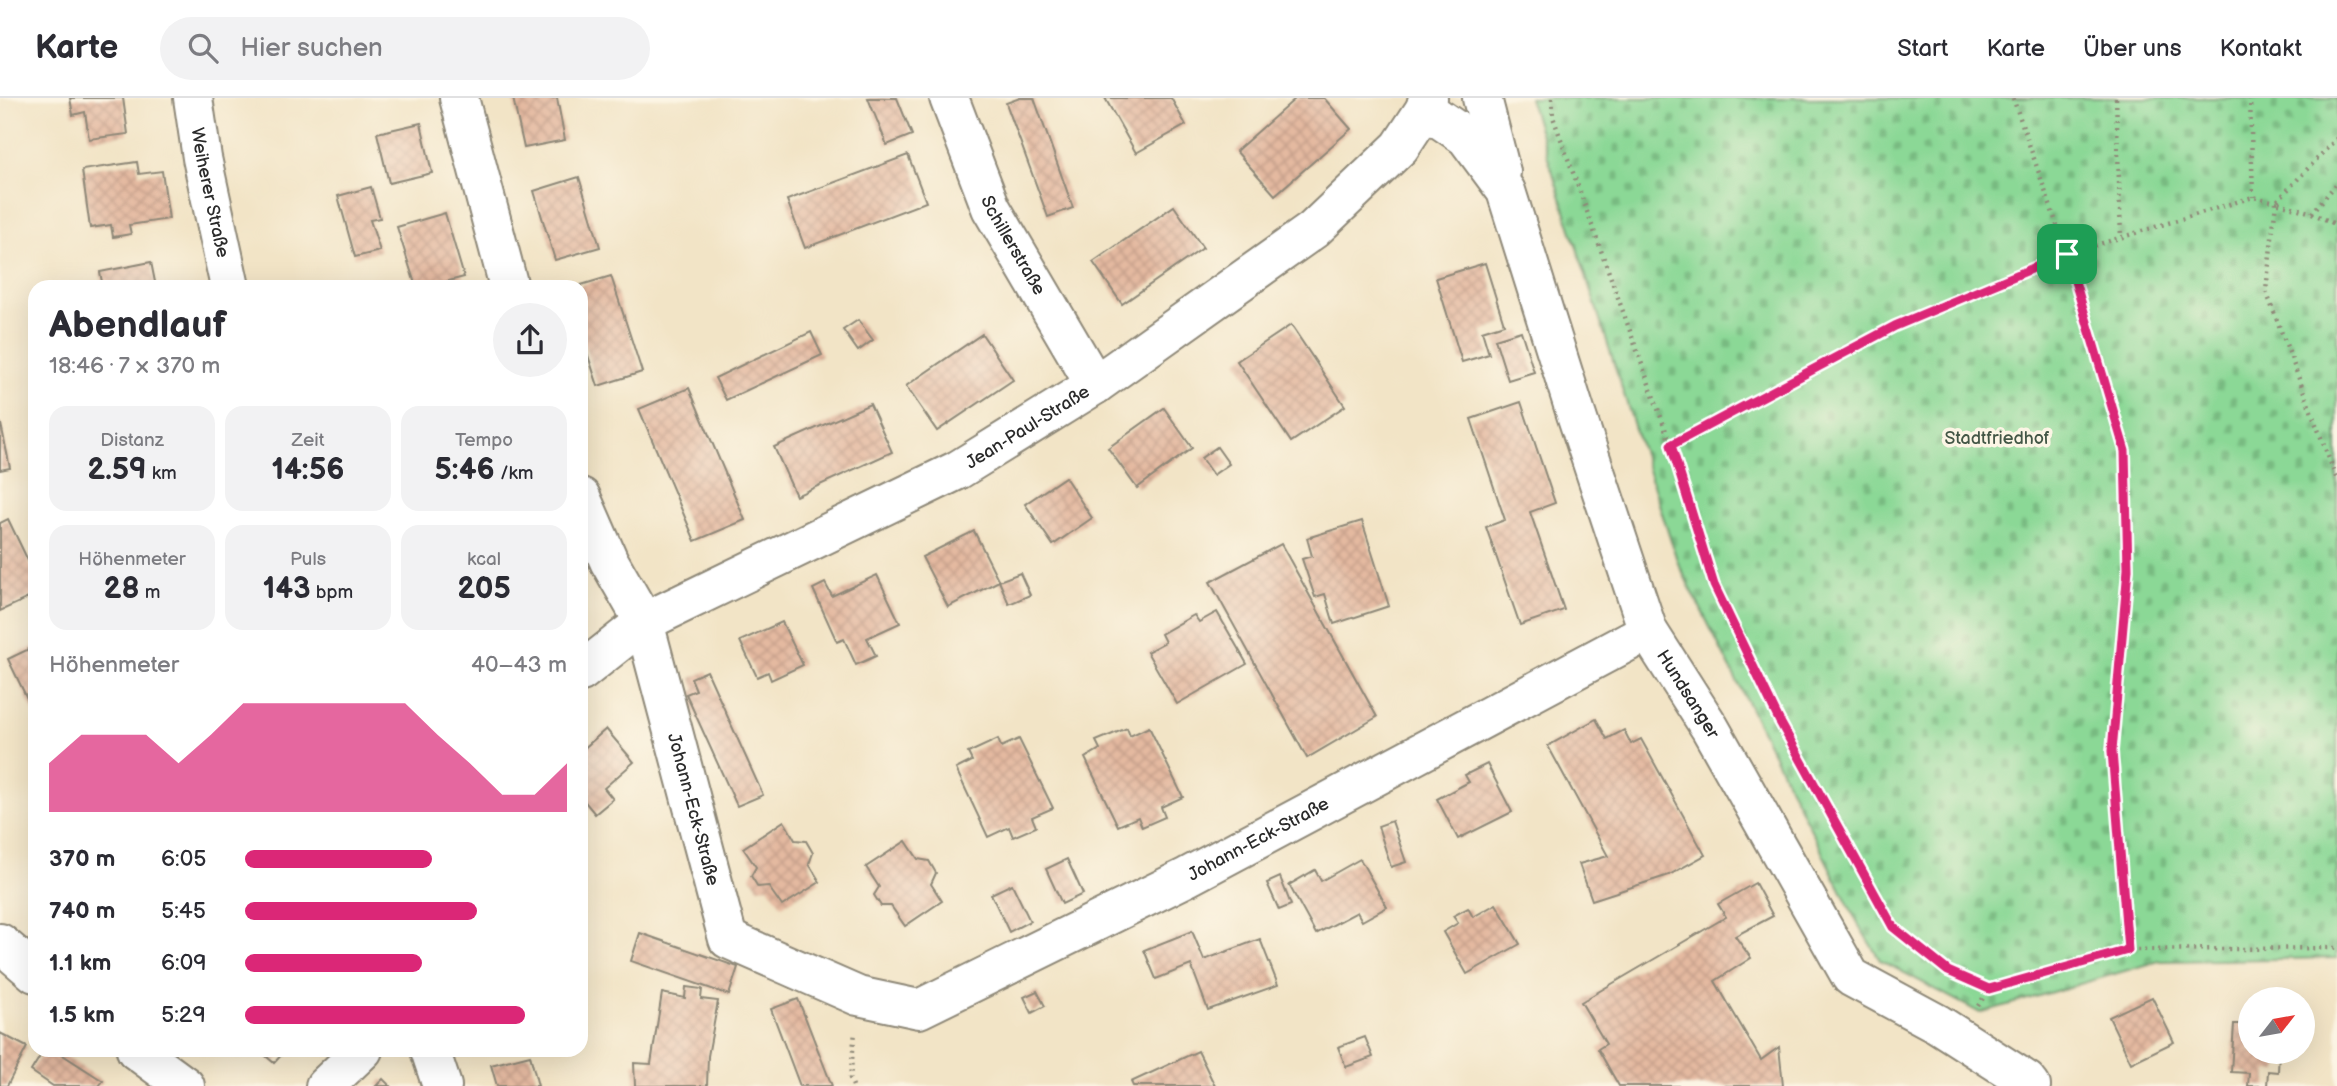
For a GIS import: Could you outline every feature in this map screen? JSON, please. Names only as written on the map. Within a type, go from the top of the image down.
[{"type":"street","name":"Weiherer Straße","points":[[193,98],[202,158],[228,280]]},
{"type":"street","points":[[459,98],[507,280]]},
{"type":"street","name":"Schillerstraße","points":[[949,98],[991,208],[1095,386]]},
{"type":"street","name":"Hundsanger","points":[[1482,98],[1506,191],[1648,631],[1710,728],[1851,977],[1938,1024],[2031,1086]]},
{"type":"street","name":"Jean-Paul-Straße","points":[[588,667],[644,622],[958,470],[1095,386],[1313,230],[1400,147],[1426,104]]},
{"type":"street","name":"Hundsanger","points":[[1426,104],[1466,137],[1506,191]]},
{"type":"street","name":"Johann-Eck-Straße","points":[[588,513],[609,561],[644,622],[728,939],[858,996],[919,1009],[1187,877],[1648,631]]},
{"type":"street","points":[[0,943],[28,967]]},
{"type":"street","points":[[146,1057],[185,1086]]},
{"type":"street","points":[[325,1086],[356,1057]]},
{"type":"street","points":[[432,1057],[442,1086]]},
{"type":"path","points":[[1552,98],[1553,117],[1671,445],[1714,585],[1779,720],[1893,927],[1948,971],[1989,989],[2128,950],[2337,948]]},
{"type":"path","points":[[2013,98],[2067,254],[2125,451],[2128,569],[2112,751],[2128,950]]},
{"type":"path","points":[[2116,98],[2121,237]]},
{"type":"path","points":[[2250,98],[2253,197]]},
{"type":"path","points":[[2337,138],[2276,202],[2266,291],[2337,480]]},
{"type":"path","points":[[2312,214],[2337,183]]},
{"type":"path","points":[[1671,445],[1895,326],[2067,254],[2253,197],[2276,202],[2337,225]]},
{"type":"path","points":[[853,1086],[850,1078],[858,996]]},
{"type":"green space","name":"Stadtfriedhof","points":[[1529,98],[2337,98],[2337,958],[2159,961],[1980,1013],[1880,960],[1858,924],[1678,563]]},
{"type":"building","points":[[70,98],[123,98],[128,134],[89,139],[85,112],[73,115]]},
{"type":"building","points":[[513,98],[557,98],[565,140],[524,148]]},
{"type":"building","points":[[868,98],[897,98],[912,135],[887,145]]},
{"type":"building","points":[[1020,98],[1034,98],[1073,208],[1048,217],[1006,103]]},
{"type":"building","points":[[1105,98],[1171,98],[1186,125],[1136,153]]},
{"type":"building","points":[[1296,98],[1324,98],[1351,129],[1275,195],[1236,151]]},
{"type":"building","points":[[421,123],[432,173],[389,183],[377,133]]},
{"type":"building","points":[[908,155],[926,202],[805,248],[787,200]]},
{"type":"building","points":[[137,162],[139,174],[162,171],[169,219],[129,225],[131,234],[113,237],[111,225],[90,228],[82,170]]},
{"type":"building","points":[[579,177],[600,247],[555,260],[534,191]]},
{"type":"building","points":[[371,187],[380,218],[370,220],[380,251],[355,257],[338,196]]},
{"type":"building","points":[[1174,206],[1203,248],[1122,304],[1093,262]]},
{"type":"building","points":[[445,213],[464,277],[453,280],[414,280],[397,227]]},
{"type":"building","points":[[151,262],[155,280],[102,280],[100,272]]},
{"type":"building","points":[[1485,263],[1504,324],[1482,331],[1489,354],[1462,362],[1436,278]]},
{"type":"building","points":[[611,276],[642,372],[598,386],[588,355],[588,283]]},
{"type":"building","points":[[858,320],[873,340],[858,351],[843,330]]},
{"type":"building","points":[[1291,325],[1345,406],[1291,442],[1237,361]]},
{"type":"building","points":[[1521,331],[1534,372],[1508,380],[1495,339]]},
{"type":"building","points":[[811,332],[822,355],[726,400],[715,378]]},
{"type":"building","points":[[982,334],[1013,380],[937,431],[906,386]]},
{"type":"building","points":[[689,388],[745,520],[695,541],[639,409]]},
{"type":"building","points":[[1521,402],[1555,503],[1530,512],[1564,610],[1520,625],[1486,527],[1505,520],[1471,419]]},
{"type":"building","points":[[870,404],[892,452],[796,496],[774,447]]},
{"type":"building","points":[[1164,408],[1192,448],[1137,488],[1108,448]]},
{"type":"building","points":[[0,425],[10,468],[0,470]]},
{"type":"building","points":[[1217,447],[1229,464],[1213,475],[1201,458]]},
{"type":"building","points":[[1065,477],[1092,518],[1053,545],[1025,504]]},
{"type":"building","points":[[8,519],[28,560],[28,598],[0,611],[0,523]]},
{"type":"building","points":[[1362,521],[1389,606],[1334,624],[1325,594],[1315,597],[1302,559],[1312,556],[1307,538]]},
{"type":"building","points":[[974,531],[999,581],[948,607],[922,557]]},
{"type":"building","points":[[1281,544],[1377,717],[1307,758],[1210,582]]},
{"type":"building","points":[[1020,573],[1030,595],[1009,604],[999,581]]},
{"type":"building","points":[[877,575],[900,623],[867,638],[876,656],[856,665],[844,639],[837,642],[813,589],[825,583],[832,596]]},
{"type":"building","points":[[1217,612],[1247,664],[1177,704],[1147,652],[1165,642],[1161,634],[1194,615],[1199,622]]},
{"type":"building","points":[[782,622],[803,665],[771,680],[768,672],[757,677],[740,641]]},
{"type":"building","points":[[28,649],[28,700],[8,659]]},
{"type":"building","points":[[707,671],[763,795],[737,806],[686,694],[696,690],[691,678]]},
{"type":"building","points":[[1596,719],[1607,739],[1624,730],[1631,744],[1641,739],[1705,855],[1669,875],[1592,900],[1579,864],[1608,856],[1548,746]]},
{"type":"building","points":[[1149,727],[1183,797],[1161,807],[1165,817],[1142,827],[1138,817],[1118,826],[1085,758],[1100,749],[1096,741],[1127,728],[1130,736]]},
{"type":"building","points":[[606,729],[634,762],[604,788],[613,799],[595,814],[588,806],[588,745]]},
{"type":"building","points":[[998,739],[1001,747],[1019,739],[1053,808],[1032,817],[1036,827],[1013,837],[1009,827],[988,837],[956,769],[972,761],[968,753]]},
{"type":"building","points":[[1487,764],[1512,812],[1458,839],[1437,799],[1469,782],[1465,775]]},
{"type":"building","points":[[784,821],[795,840],[806,841],[813,853],[809,864],[820,882],[782,906],[768,886],[758,887],[751,876],[756,867],[743,848]]},
{"type":"building","points":[[1392,821],[1406,862],[1391,867],[1378,826]]},
{"type":"building","points":[[906,841],[918,859],[929,861],[936,873],[931,884],[942,901],[905,926],[891,906],[881,906],[874,895],[879,887],[866,867]]},
{"type":"building","points":[[1067,859],[1083,894],[1062,904],[1046,869]]},
{"type":"building","points":[[1360,859],[1387,907],[1362,921],[1357,912],[1316,934],[1289,885],[1315,870],[1321,881]]},
{"type":"building","points":[[1280,877],[1291,905],[1279,910],[1267,883]]},
{"type":"building","points":[[1755,883],[1773,916],[1735,936],[1751,958],[1715,981],[1761,1060],[1779,1047],[1783,1086],[1619,1086],[1598,1049],[1606,1044],[1581,1002],[1726,917],[1718,904]]},
{"type":"building","points":[[1012,884],[1030,921],[1009,932],[991,894]]},
{"type":"building","points":[[1496,904],[1520,944],[1467,974],[1443,932],[1458,923],[1453,916],[1468,908],[1473,917]]},
{"type":"building","points":[[1192,931],[1204,960],[1260,939],[1278,985],[1208,1010],[1191,965],[1156,979],[1144,950]]},
{"type":"building","points":[[640,933],[738,967],[729,995],[631,961]]},
{"type":"building","points":[[686,987],[702,989],[701,999],[718,1001],[708,1056],[707,1086],[635,1086],[634,1063],[651,1064],[662,993],[685,998]]},
{"type":"building","points":[[1037,991],[1045,1006],[1032,1013],[1024,997]]},
{"type":"building","points":[[2152,997],[2174,1042],[2131,1063],[2109,1017]]},
{"type":"building","points":[[798,999],[832,1086],[800,1086],[771,1009]]},
{"type":"building","points":[[2234,1024],[2238,1024],[2238,1064],[2278,1064],[2278,1072],[2268,1071],[2267,1086],[2248,1086],[2249,1073],[2231,1072]]},
{"type":"building","points":[[0,1033],[27,1047],[7,1086],[0,1086]]},
{"type":"building","points":[[1365,1037],[1373,1057],[1346,1067],[1338,1047]]},
{"type":"building","points":[[1198,1051],[1215,1086],[1133,1086],[1131,1082]]},
{"type":"building","points":[[40,1057],[66,1057],[103,1081],[99,1086],[53,1086],[31,1071]]},
{"type":"building","points":[[267,1057],[280,1057],[274,1063]]},
{"type":"building","points":[[531,1057],[538,1086],[497,1086],[491,1065]]},
{"type":"building","points":[[383,1079],[390,1086],[376,1086]]},
{"type":"route","points":[[2067,254],[2125,451],[2128,569],[2112,751],[2128,950],[1989,989],[1948,971],[1893,927],[1779,720],[1714,585],[1671,445],[1895,326],[2067,254]]}]
